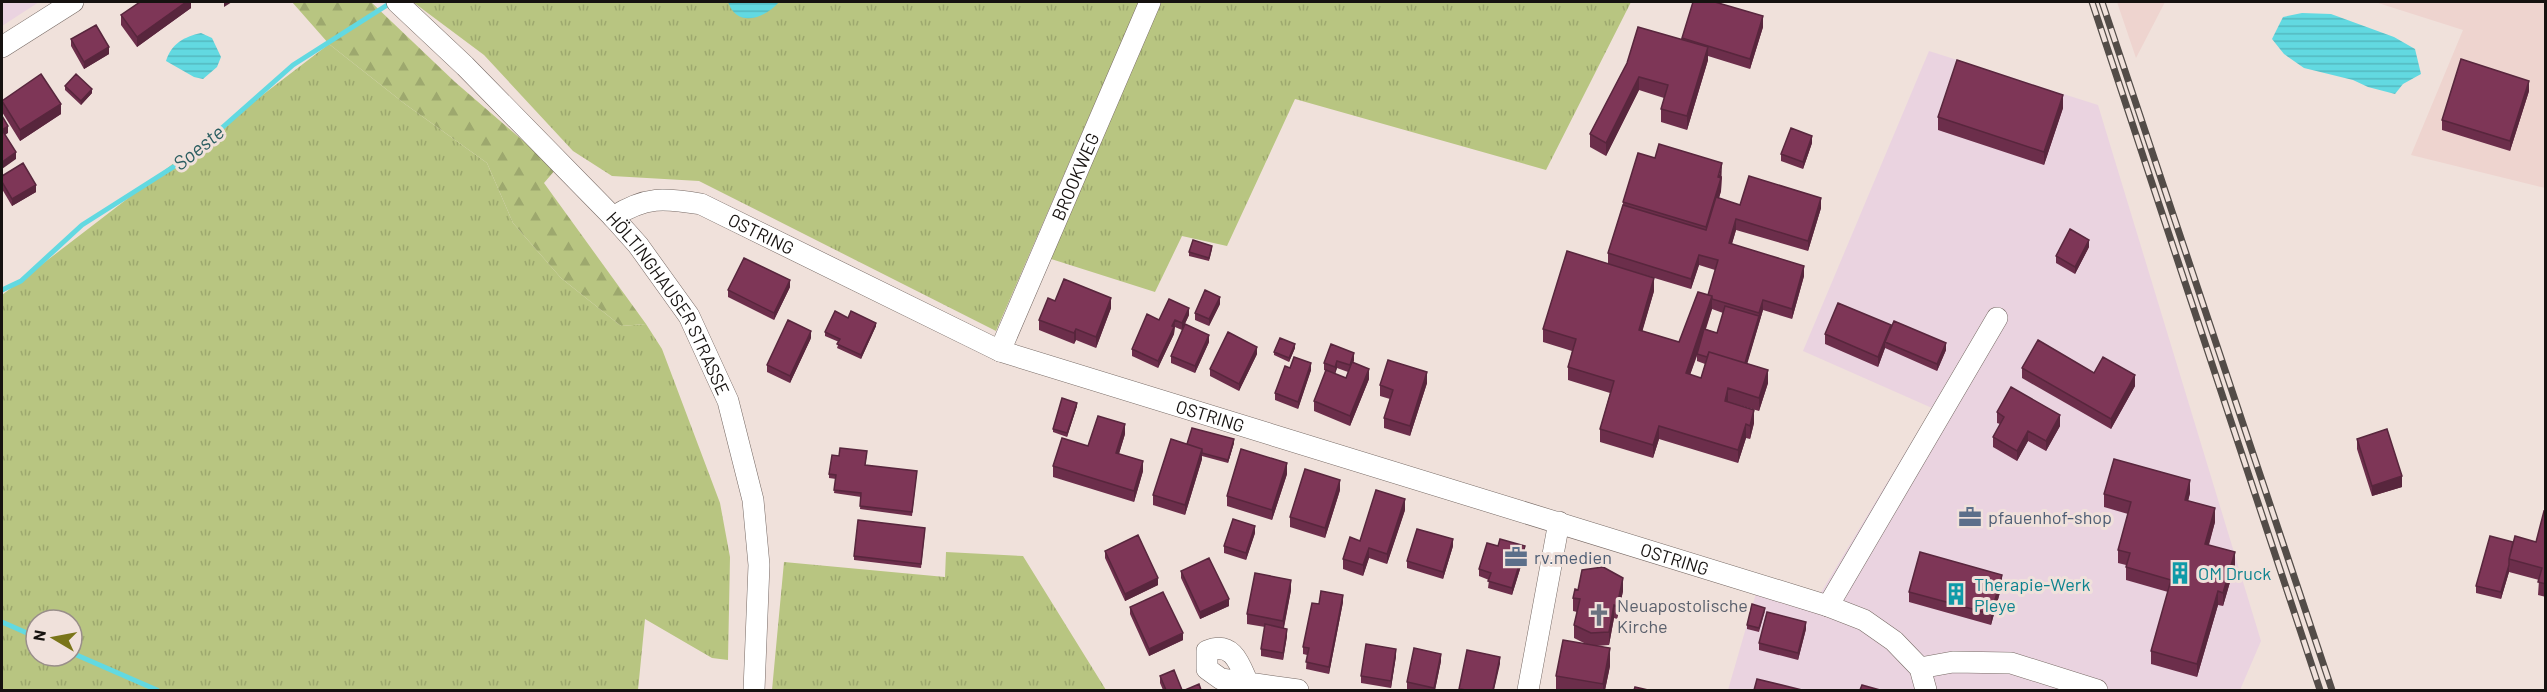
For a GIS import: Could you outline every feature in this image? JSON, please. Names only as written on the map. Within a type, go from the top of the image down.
[{"type":"street","points":[[2,47],[73,2]]},
{"type":"street","name":"BROOKWEG","points":[[1000,351],[1150,2]]},
{"type":"street","name":"HÖLTINGHAUSER STRASSE","points":[[402,6],[465,66],[613,217],[638,245],[689,316],[728,402],[753,500],[759,565],[754,690]]},
{"type":"street","name":"OSTRING","points":[[613,217],[634,204],[657,200],[668,199],[701,204],[1000,351],[1828,606],[1864,620],[1894,641],[1920,668]]},
{"type":"street","points":[[1828,606],[1997,318]]},
{"type":"street","points":[[1528,690],[1559,522]]},
{"type":"street","points":[[1926,690],[1920,668],[1953,662],[2011,663],[2097,690]]},
{"type":"street","points":[[1247,681],[1298,690]]},
{"type":"shaded area","points":[[2,2],[39,2],[2,26]]},
{"type":"shaded area","points":[[2117,2],[2165,2],[2136,58]]},
{"type":"shaded area","points":[[2375,2],[2545,2],[2545,188],[2411,155],[2463,30]]},
{"type":"shaded area","points":[[1929,51],[2098,105],[2261,641],[2240,690],[1728,690],[1761,576],[1820,594],[1932,408],[1803,351]]},
{"type":"green space","points":[[292,2],[371,2],[455,82],[556,169],[544,183],[646,324],[621,326],[561,278],[513,223],[487,163],[405,104],[329,44]]},
{"type":"green space","points":[[413,2],[1139,2],[996,331],[699,181],[612,176],[573,151],[484,55]]},
{"type":"green space","points":[[1158,2],[1631,2],[1546,170],[1295,99],[1227,246],[1182,236],[1155,292],[1048,258]]},
{"type":"green space","points":[[329,44],[405,104],[487,163],[513,223],[561,278],[621,326],[646,324],[662,349],[720,503],[730,557],[728,660],[712,658],[645,619],[638,690],[2,690],[2,295]]},
{"type":"green space","points":[[946,552],[1023,556],[1106,690],[772,690],[784,562],[945,577]]},
{"type":"water","points":[[728,2],[779,2],[766,13],[744,18],[732,10]]},
{"type":"water","points":[[2302,13],[2331,14],[2394,37],[2415,49],[2421,74],[2403,84],[2395,94],[2368,87],[2353,80],[2304,68],[2284,54],[2272,39],[2283,17]]},
{"type":"water","points":[[201,33],[212,38],[221,57],[217,67],[203,79],[194,77],[166,61],[175,45]]},
{"type":"building","points":[[140,2],[186,2],[137,37],[121,15]]},
{"type":"building","points":[[1693,2],[1715,2],[1763,16],[1750,59],[1682,38]]},
{"type":"building","points":[[96,25],[109,47],[84,62],[71,39]]},
{"type":"building","points":[[1638,27],[1708,47],[1687,116],[1661,109],[1668,85],[1639,77],[1606,143],[1590,134],[1627,63]]},
{"type":"building","points":[[2461,59],[2529,81],[2510,141],[2442,120]]},
{"type":"building","points":[[1957,60],[2063,95],[2044,152],[1938,117]]},
{"type":"building","points":[[41,74],[61,104],[20,130],[2,101]]},
{"type":"building","points":[[76,74],[92,89],[81,101],[65,86]]},
{"type":"building","points":[[2,116],[8,126],[2,130]]},
{"type":"building","points":[[1791,128],[1812,136],[1803,162],[1781,154]]},
{"type":"building","points":[[2,130],[16,152],[2,162]]},
{"type":"building","points":[[1659,144],[1722,163],[1718,177],[1721,178],[1706,227],[1623,202],[1638,153],[1655,158]]},
{"type":"building","points":[[23,163],[36,185],[12,199],[2,182],[2,176]]},
{"type":"building","points":[[1749,176],[1821,198],[1808,241],[1736,219],[1729,243],[1804,266],[1792,309],[1763,300],[1759,313],[1712,299],[1712,296],[1708,295],[1718,260],[1699,255],[1691,279],[1608,253],[1623,205],[1706,230],[1716,197],[1740,205]]},
{"type":"building","points":[[2070,229],[2089,240],[2075,267],[2056,256]]},
{"type":"building","points":[[1193,240],[1212,246],[1209,258],[1189,252]]},
{"type":"building","points":[[1567,251],[1654,278],[1639,330],[1679,342],[1698,292],[1712,296],[1686,373],[1701,378],[1709,352],[1768,370],[1759,398],[1728,388],[1725,401],[1754,410],[1750,426],[1746,424],[1738,450],[1659,426],[1653,445],[1600,429],[1614,381],[1568,367],[1576,339],[1543,329]]},
{"type":"building","points":[[744,258],[790,280],[774,313],[728,290]]},
{"type":"building","points":[[1064,279],[1111,298],[1096,337],[1076,329],[1074,333],[1039,320],[1048,298],[1055,301]]},
{"type":"building","points":[[1205,290],[1220,297],[1209,319],[1195,313]]},
{"type":"building","points":[[1169,299],[1189,308],[1182,323],[1175,320],[1158,361],[1132,349],[1147,314],[1159,320]]},
{"type":"building","points":[[1838,303],[1891,325],[1878,357],[1825,334]]},
{"type":"building","points":[[1725,306],[1759,316],[1745,363],[1709,352],[1707,357],[1697,354],[1704,329],[1717,333]]},
{"type":"building","points":[[835,311],[848,318],[851,311],[876,323],[861,355],[837,344],[840,339],[825,332]]},
{"type":"building","points":[[788,320],[811,331],[790,376],[767,365]]},
{"type":"building","points":[[1894,321],[1946,343],[1937,364],[1885,342]]},
{"type":"building","points":[[1185,324],[1209,335],[1195,366],[1171,356]]},
{"type":"building","points":[[1228,332],[1257,347],[1239,384],[1210,369]]},
{"type":"building","points":[[1280,338],[1295,344],[1289,358],[1274,352]]},
{"type":"building","points":[[2038,340],[2094,373],[2103,357],[2135,375],[2111,419],[2022,368]]},
{"type":"building","points":[[1331,344],[1354,353],[1350,365],[1337,361],[1335,367],[1324,363]]},
{"type":"building","points":[[1294,357],[1311,363],[1298,402],[1275,393],[1285,366],[1290,368]]},
{"type":"building","points":[[1388,360],[1427,372],[1410,426],[1384,418],[1393,390],[1380,385]]},
{"type":"building","points":[[1352,362],[1369,369],[1350,416],[1314,401],[1326,370],[1346,378]]},
{"type":"building","points":[[2011,387],[2060,415],[2046,441],[2028,431],[2017,451],[1993,437],[2004,417],[1997,412]]},
{"type":"building","points":[[1062,398],[1077,403],[1067,433],[1053,429]]},
{"type":"building","points":[[1098,416],[1125,424],[1116,453],[1143,461],[1134,491],[1053,466],[1062,438],[1088,446]]},
{"type":"building","points":[[1192,428],[1234,439],[1228,460],[1202,453],[1202,449],[1187,444]]},
{"type":"building","points":[[2387,429],[2402,476],[2372,486],[2357,439]]},
{"type":"building","points":[[1171,439],[1202,449],[1185,505],[1153,495]]},
{"type":"building","points":[[840,448],[867,451],[865,465],[917,471],[912,512],[860,506],[861,493],[834,490],[836,475],[829,474],[832,455],[839,456]]},
{"type":"building","points":[[1241,449],[1287,463],[1272,510],[1227,496]]},
{"type":"building","name":"OM Druck","points":[[2114,459],[2190,480],[2185,500],[2215,508],[2205,544],[2235,552],[2223,593],[2218,591],[2197,664],[2151,651],[2171,580],[2126,567],[2130,553],[2118,550],[2131,502],[2104,494]]},
{"type":"building","points":[[1305,469],[1340,480],[1325,528],[1290,517]]},
{"type":"building","points":[[1376,490],[1405,499],[1387,554],[1369,548],[1363,565],[1343,559],[1350,537],[1360,541]]},
{"type":"building","points":[[2544,511],[2546,512],[2546,584],[2538,582],[2542,568],[2509,559],[2515,536],[2536,542]]},
{"type":"building","points":[[1233,519],[1255,526],[1246,553],[1224,546]]},
{"type":"building","points":[[858,520],[925,528],[921,564],[854,556]]},
{"type":"building","points":[[1417,529],[1453,539],[1443,572],[1407,561]]},
{"type":"building","points":[[1138,535],[1158,578],[1125,594],[1105,551]]},
{"type":"building","points":[[2490,536],[2513,542],[2501,592],[2476,586]]},
{"type":"building","points":[[1500,539],[1525,546],[1512,588],[1488,581],[1491,573],[1479,569],[1487,543],[1498,546]]},
{"type":"building","name":"Therapie-Werk Pleye","points":[[1920,552],[2002,575],[1991,614],[1909,592]]},
{"type":"building","points":[[1209,558],[1229,599],[1200,612],[1181,571]]},
{"type":"building","name":"Neuapostolische Kirche","points":[[1603,567],[1623,578],[1617,606],[1614,605],[1609,632],[1591,633],[1574,625],[1580,599],[1573,598],[1575,589],[1578,590],[1582,570]]},
{"type":"building","points":[[1255,573],[1291,580],[1283,621],[1247,614]]},
{"type":"building","points":[[1321,591],[1343,595],[1329,667],[1306,662],[1309,648],[1303,647],[1312,603],[1319,604]]},
{"type":"building","points":[[1163,592],[1183,633],[1149,649],[1130,607]]},
{"type":"building","points":[[1752,604],[1765,608],[1759,628],[1747,625]]},
{"type":"building","points":[[1767,612],[1806,622],[1798,653],[1759,643]]},
{"type":"building","points":[[1265,624],[1287,629],[1283,653],[1261,649]]},
{"type":"building","points":[[1563,640],[1610,648],[1603,684],[1556,676]]},
{"type":"building","points":[[1366,644],[1396,649],[1391,681],[1361,676]]},
{"type":"building","points":[[1414,648],[1441,654],[1434,688],[1407,682]]},
{"type":"building","points":[[1467,650],[1500,657],[1493,690],[1459,689]]},
{"type":"building","points":[[1174,670],[1182,690],[1166,690],[1160,676]]},
{"type":"building","points":[[1757,679],[1802,690],[1754,690]]},
{"type":"building","points":[[1199,684],[1201,690],[1185,690]]},
{"type":"building","points":[[1862,685],[1880,690],[1860,690]]},
{"type":"waterway","name":"Soeste","points":[[2,290],[21,281],[82,225],[189,157],[293,65],[392,2]]},
{"type":"waterway","points":[[2,622],[24,632]]},
{"type":"waterway","points":[[84,658],[157,690]]},
{"type":"railway","points":[[2092,2],[2320,690]]},
{"type":"railway","points":[[2102,2],[2332,690]]},
{"type":"place","name":"pfauenhof-shop","points":[[1970,517]]},
{"type":"place","name":"rv.medien","points":[[1516,557]]},
{"type":"place","name":"OM Druck","points":[[2180,573]]},
{"type":"place","name":"Therapie-Werk Pleye","points":[[1956,594]]},
{"type":"place","name":"Neuapostolische Kirche","points":[[1599,615]]}]
